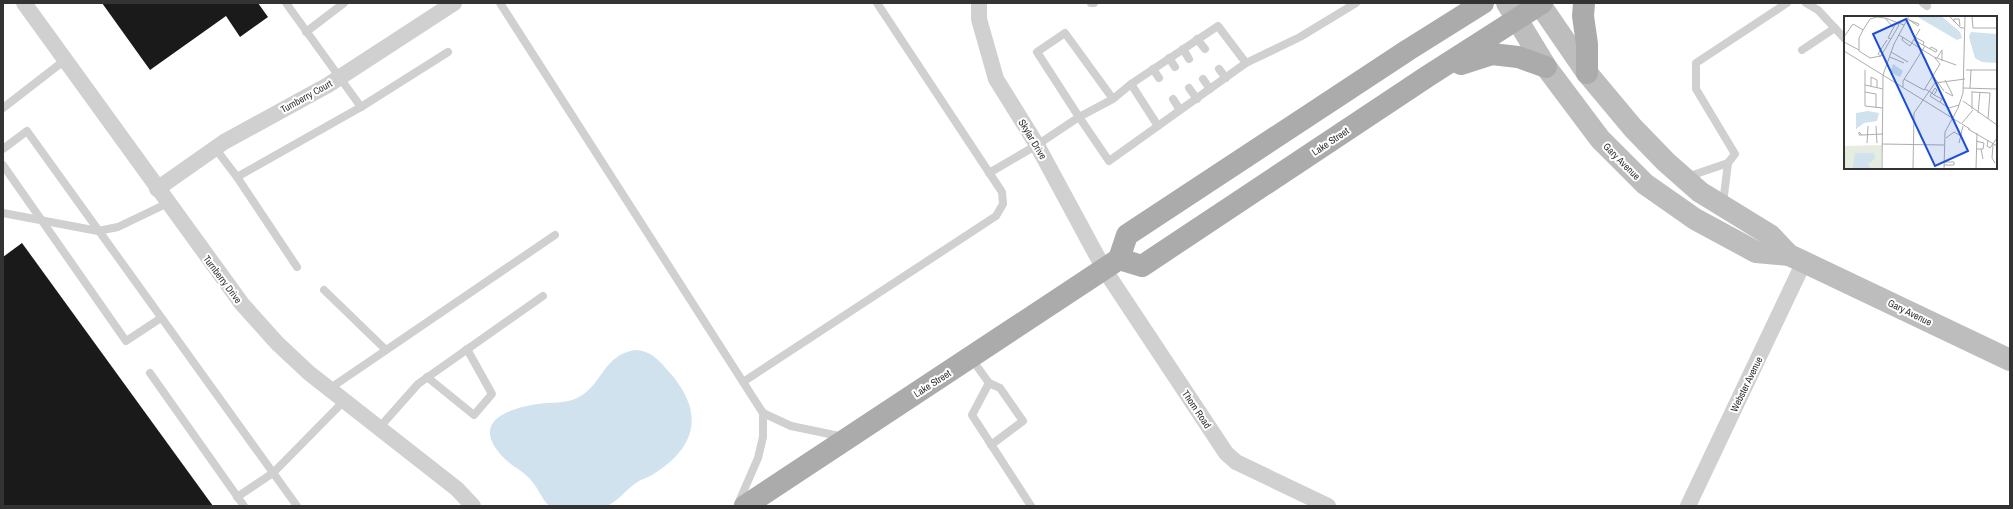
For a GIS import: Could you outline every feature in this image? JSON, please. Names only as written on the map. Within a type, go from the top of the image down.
[{"type":"main road","points":[[1112,264],[1127,235],[1408,50],[1483,3]]},
{"type":"main road","points":[[1584,3],[1583,16],[1587,44],[1587,73]]},
{"type":"main road","name":"Lake Street","points":[[745,506],[1112,264],[1142,266],[1428,76],[1512,11],[1540,4]]},
{"type":"main road","name":"Gary Avenue","points":[[1540,4],[1587,73],[1633,128],[1682,178],[1722,206],[1770,235],[1796,258],[2010,360]]},
{"type":"main road","name":"Gary Avenue","points":[[1512,11],[1546,67],[1600,138],[1646,184],[1695,219],[1756,252],[1796,258]]},
{"type":"main road","points":[[1428,76],[1492,54],[1518,57],[1546,67]]},
{"type":"street","name":"Turnberry Drive","points":[[24,3],[157,189],[242,304],[277,343],[329,389],[456,489],[473,506]]},
{"type":"street","name":"Turnberry Court","points":[[157,189],[215,148],[252,125],[339,78],[454,3]]},
{"type":"street","name":"Skylar Drive","points":[[979,3],[979,19],[996,79],[1112,264]]},
{"type":"street","name":"Webster Avenue","points":[[1688,506],[1796,258]]},
{"type":"street","name":"Thorn Road","points":[[1112,264],[1226,453],[1236,462],[1328,506]]},
{"type":"lane","points":[[286,3],[361,107]]},
{"type":"lane","points":[[306,32],[344,3]]},
{"type":"lane","points":[[500,3],[763,413],[763,437],[758,458],[737,506]]},
{"type":"lane","points":[[743,382],[996,216],[1003,204],[1002,192],[877,3]]},
{"type":"lane","points":[[1113,98],[1065,33],[1037,52],[1079,117],[1110,161],[1246,63],[1300,37],[1356,3]]},
{"type":"lane","points":[[1682,178],[1728,163],[1736,154],[1696,89],[1696,63],[1787,3]]},
{"type":"lane","points":[[1806,3],[1818,10],[1844,38]]},
{"type":"lane","points":[[989,173],[1037,145],[1079,117],[1113,98],[1169,58],[1218,26],[1246,63]]},
{"type":"lane","points":[[1802,50],[1835,28]]},
{"type":"lane","points":[[1197,39],[1204,49]]},
{"type":"lane","points":[[1183,49],[1189,59]]},
{"type":"lane","points":[[237,177],[361,107],[448,52]]},
{"type":"lane","points":[[1169,58],[1175,67]]},
{"type":"lane","points":[[3,108],[65,60]]},
{"type":"lane","points":[[1153,69],[1159,78]]},
{"type":"lane","points":[[1219,69],[1226,78]]},
{"type":"lane","points":[[1203,79],[1210,89]]},
{"type":"lane","points":[[1132,84],[1158,126]]},
{"type":"lane","points":[[1189,88],[1197,99]]},
{"type":"lane","points":[[1173,99],[1180,110]]},
{"type":"lane","points":[[3,149],[27,131],[297,506]]},
{"type":"lane","points":[[215,148],[237,177],[297,267]]},
{"type":"lane","points":[[1722,206],[1728,163]]},
{"type":"lane","points":[[3,165],[126,341],[161,318]]},
{"type":"lane","points":[[3,213],[98,231],[118,227],[168,203]]},
{"type":"lane","points":[[329,389],[555,235]]},
{"type":"lane","points":[[324,290],[386,350]]},
{"type":"lane","points":[[379,428],[418,384],[544,296]]},
{"type":"lane","points":[[427,377],[474,415],[492,394],[467,349]]},
{"type":"lane","points":[[971,357],[989,383],[1000,388],[1023,421],[991,445]]},
{"type":"lane","points":[[150,373],[244,506]]},
{"type":"lane","points":[[989,383],[972,415],[1031,506]]},
{"type":"lane","points":[[237,497],[273,473],[344,402]]},
{"type":"lane","points":[[763,413],[792,426],[848,438]]},
{"type":"water","points":[[635,350],[647,352],[660,361],[682,389],[689,403],[692,416],[691,429],[686,442],[667,465],[638,482],[607,506],[549,506],[530,479],[505,459],[493,444],[490,434],[491,426],[496,419],[514,409],[537,404],[569,401],[579,397],[593,385],[616,358],[624,353]]},
{"type":"building","points":[[102,3],[258,3],[268,17],[240,37],[226,16],[150,70]]},
{"type":"building","points":[[22,243],[213,506],[3,506],[3,257]]}]
